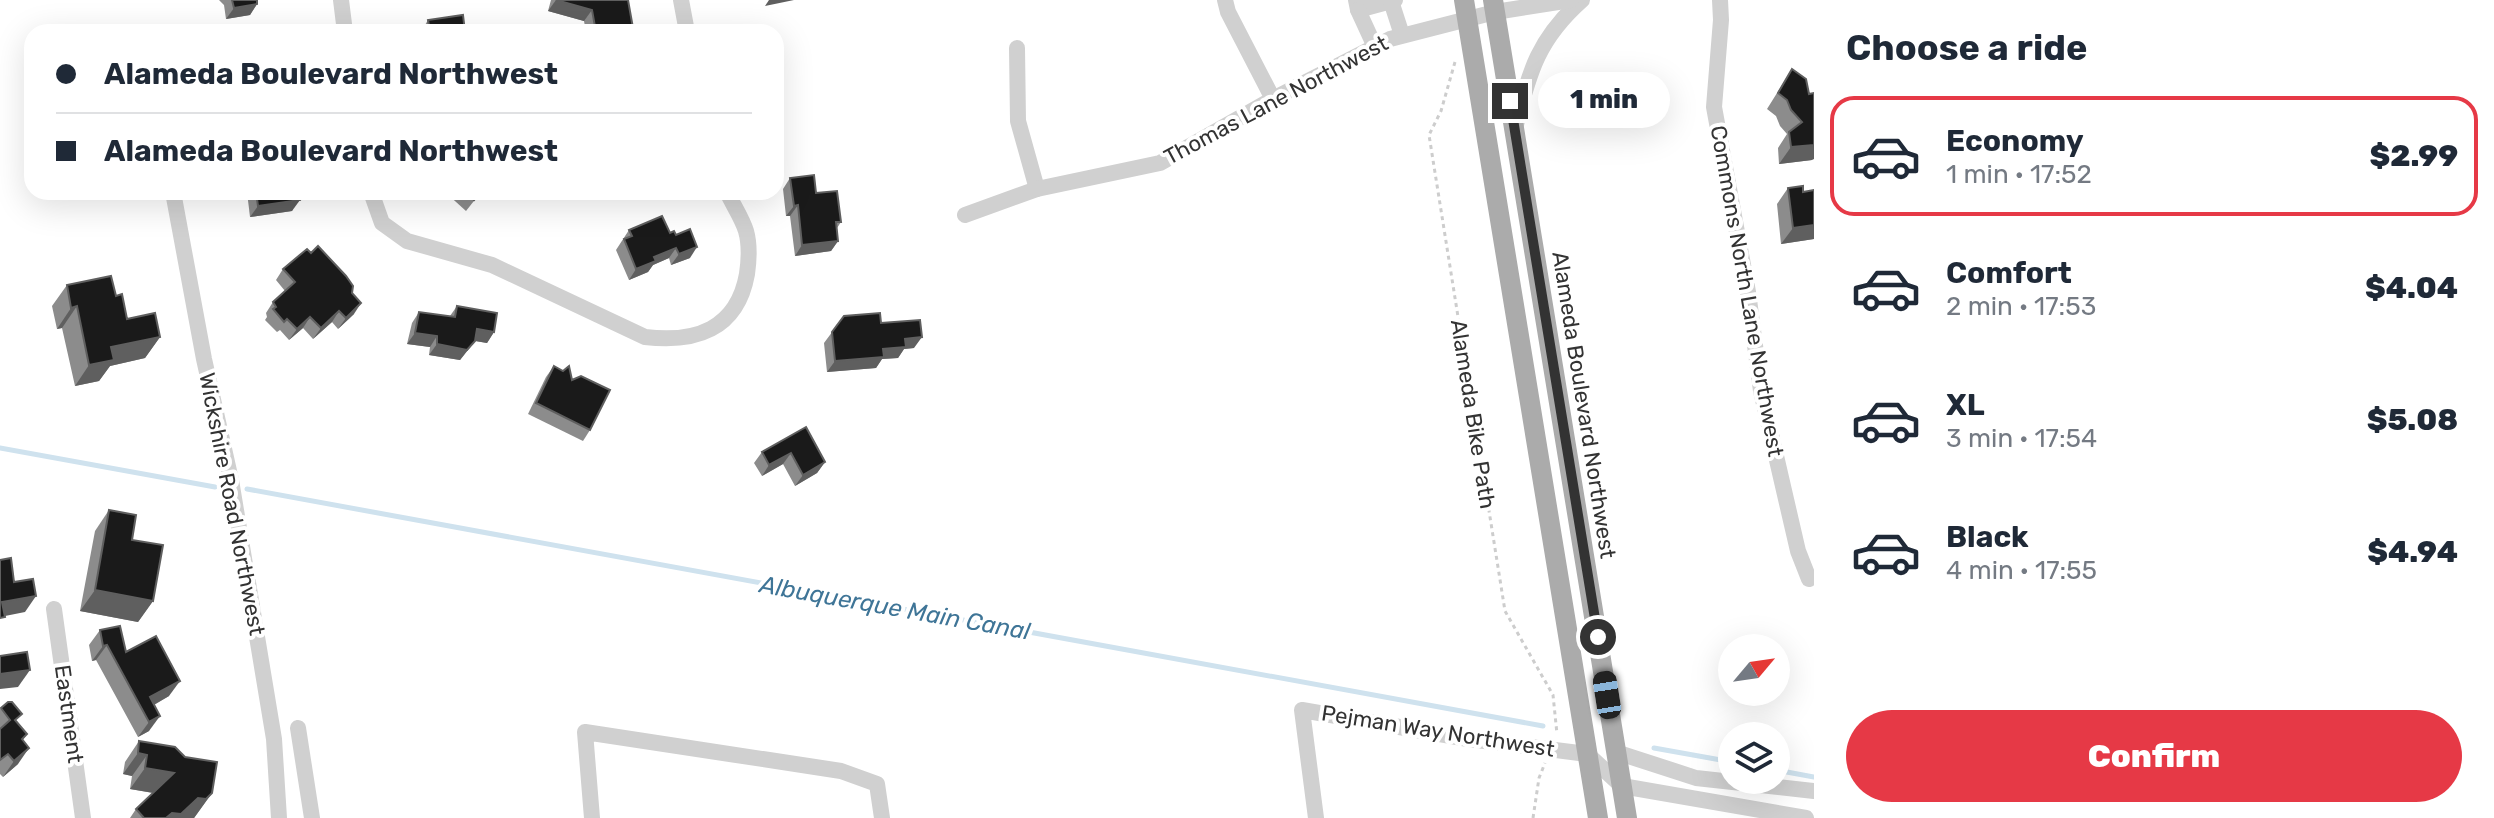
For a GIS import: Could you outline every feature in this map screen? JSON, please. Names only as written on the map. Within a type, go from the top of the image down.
[{"type":"main road","name":"Alameda Boulevard Northwest","points":[[1494,6],[1627,818]]},
{"type":"main road","points":[[1466,9],[1598,818]]},
{"type":"street","points":[[341,0],[344,24]]},
{"type":"street","points":[[681,0],[686,24]]},
{"type":"street","points":[[1225,0],[1228,12],[1273,99]]},
{"type":"street","points":[[1375,47],[1357,5],[1393,0],[1402,35]]},
{"type":"street","name":"Thomas Lane Northwest","points":[[965,215],[1037,189],[1160,163],[1273,99],[1375,47],[1466,9],[1571,0]]},
{"type":"street","points":[[1515,131],[1533,63],[1560,20],[1582,0]]},
{"type":"street","name":"Commons North Lane Northwest","points":[[1720,0],[1714,107],[1748,292],[1761,391],[1798,551],[1809,579]]},
{"type":"street","points":[[1017,48],[1018,121],[1037,189]]},
{"type":"street","name":"Wickshire Road Northwest","points":[[174,200],[204,359],[231,480],[274,739],[279,818]]},
{"type":"street","points":[[374,200],[382,223],[407,241],[492,265],[645,337],[671,340],[698,335],[719,325],[745,287],[750,258],[746,231],[731,200]]},
{"type":"street","points":[[1560,586],[1588,580]]},
{"type":"street","name":"Eastment","points":[[54,609],[83,818]]},
{"type":"street","name":"Pejman Way Northwest","points":[[1316,818],[1302,710],[1468,739],[1587,754],[1622,786]]},
{"type":"street","points":[[298,728],[312,818]]},
{"type":"street","points":[[592,818],[585,732],[841,771],[877,784],[882,818]]},
{"type":"street","points":[[1616,752],[1696,778],[1814,791]]},
{"type":"street","points":[[1622,786],[1806,818]]},
{"type":"path","name":"Alameda Bike Path","points":[[1455,51],[1441,111],[1429,135],[1505,611],[1553,695],[1558,726],[1557,738],[1539,778],[1533,818]]},
{"type":"building","points":[[232,0],[257,0],[257,4],[234,8]]},
{"type":"building","points":[[556,0],[628,0],[632,24],[595,24],[592,10]]},
{"type":"building","points":[[463,15],[464,24],[429,24],[428,20]]},
{"type":"building","points":[[1792,69],[1806,79],[1809,94],[1814,93],[1814,145],[1791,147],[1789,132],[1802,122],[1787,100],[1778,93]]},
{"type":"building","points":[[814,175],[816,193],[837,191],[841,222],[836,222],[838,241],[802,245],[798,205],[794,206],[790,178]]},
{"type":"building","points":[[1803,186],[1803,192],[1814,190],[1814,225],[1793,228],[1788,188]]},
{"type":"building","points":[[257,200],[300,200],[258,206]]},
{"type":"building","points":[[662,216],[670,233],[674,231],[676,235],[690,229],[697,247],[679,254],[676,248],[636,269],[624,239],[632,236],[629,230]]},
{"type":"building","points":[[318,246],[346,276],[353,286],[352,293],[361,303],[346,318],[339,311],[321,328],[310,317],[297,329],[287,319],[284,322],[273,309],[276,307],[273,302],[295,282],[283,269],[307,249],[311,253]]},
{"type":"building","points":[[111,276],[116,296],[122,294],[127,319],[155,313],[160,337],[111,347],[114,360],[89,365],[77,306],[71,308],[67,285]]},
{"type":"building","points":[[457,306],[497,313],[494,332],[477,329],[475,341],[467,350],[437,344],[437,336],[415,333],[419,312],[455,317]]},
{"type":"building","points":[[880,313],[881,323],[920,320],[922,337],[905,339],[906,347],[883,349],[884,357],[835,361],[832,332],[844,316]]},
{"type":"building","points":[[554,366],[563,371],[569,366],[572,380],[581,376],[610,390],[590,430],[536,403]]},
{"type":"building","points":[[806,427],[825,462],[803,475],[791,453],[769,465],[762,452]]},
{"type":"building","points":[[109,510],[136,515],[132,540],[163,545],[153,601],[95,590]]},
{"type":"building","points":[[11,558],[14,582],[33,579],[36,596],[2,602],[5,617],[0,618],[0,560]]},
{"type":"building","points":[[120,626],[126,652],[156,636],[180,681],[150,697],[160,716],[149,722],[107,645],[103,646],[100,630]]},
{"type":"building","points":[[27,652],[30,670],[0,674],[0,656]]},
{"type":"building","points":[[12,702],[22,714],[15,720],[27,734],[22,739],[29,748],[14,761],[8,754],[0,760],[0,729],[10,720],[1,708]]},
{"type":"building","points":[[139,741],[175,747],[185,757],[217,762],[212,793],[206,799],[198,798],[181,814],[144,818],[136,809],[174,773],[145,768],[147,755],[138,753]]},
{"type":"waterway","name":"Albuquerque Main Canal","points":[[0,448],[215,487]]},
{"type":"waterway","name":"Albuquerque Main Canal","points":[[247,489],[1543,726]]},
{"type":"waterway","name":"Albuquerque Main Canal","points":[[1654,748],[1718,759]]},
{"type":"waterway","name":"Albuquerque Main Canal","points":[[1790,773],[1814,777]]},
{"type":"route","points":[[1510,101],[1598,637]]}]
